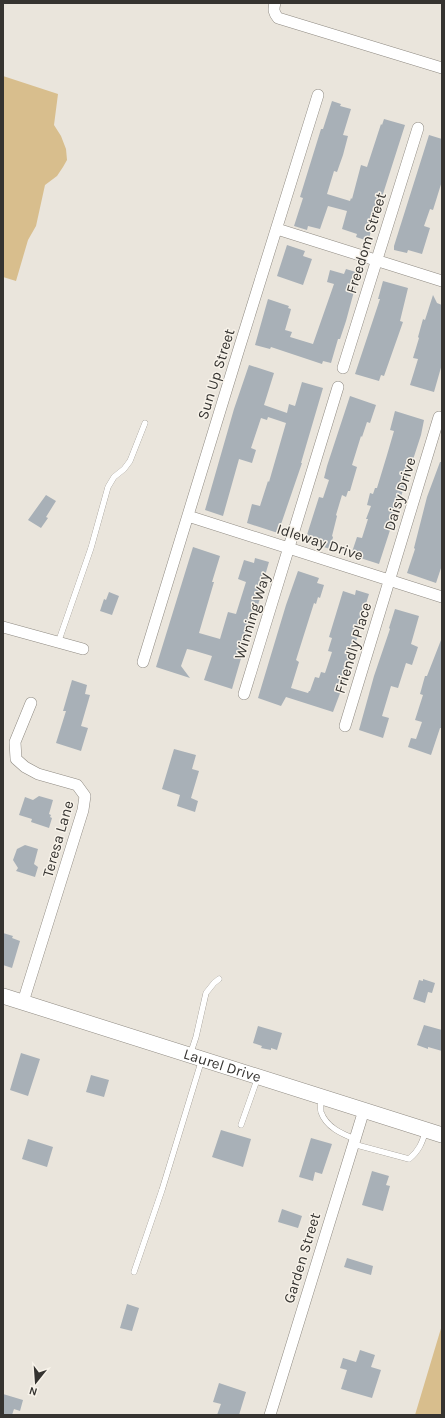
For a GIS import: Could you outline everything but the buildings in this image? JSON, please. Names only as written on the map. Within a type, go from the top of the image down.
[{"type":"street","points":[[274,3],[274,14],[278,18],[442,68]]},
{"type":"street","name":"Sun Up Street","points":[[143,662],[318,95]]},
{"type":"street","name":"Freedom Street","points":[[343,368],[418,128]]},
{"type":"street","points":[[277,229],[442,281]]},
{"type":"street","points":[[288,548],[338,387]]},
{"type":"street","name":"Daisy Drive","points":[[389,580],[439,417]]},
{"type":"street","name":"Idleway Drive","points":[[188,516],[442,597]]},
{"type":"street","name":"Winning Way","points":[[244,694],[288,548]]},
{"type":"street","name":"Friendly Place","points":[[345,726],[389,580]]},
{"type":"street","points":[[3,628],[82,650]]},
{"type":"street","name":"Teresa Lane","points":[[23,1002],[84,810],[85,796],[77,785],[38,774],[25,767],[16,758],[15,742],[31,703]]},
{"type":"street","name":"Laurel Drive","points":[[3,996],[442,1135]]},
{"type":"street","name":"Garden Street","points":[[270,1415],[364,1110]]},
{"type":"lane","points":[[58,643],[91,548],[108,487],[114,477],[124,469],[130,461],[144,423]]},
{"type":"lane","points":[[134,1272],[162,1190],[196,1057],[196,1037],[206,993],[214,982],[219,979]]},
{"type":"lane","points":[[241,1125],[258,1076]]},
{"type":"lane","points":[[322,1096],[321,1111],[328,1123],[339,1133],[354,1141],[409,1159],[422,1145],[426,1130]]},
{"type":"shaded area","points":[[3,76],[58,94],[54,125],[61,136],[66,149],[67,160],[57,176],[45,185],[36,226],[28,240],[16,281],[3,277]]},
{"type":"shaded area","points":[[442,1325],[442,1415],[415,1415]]}]
